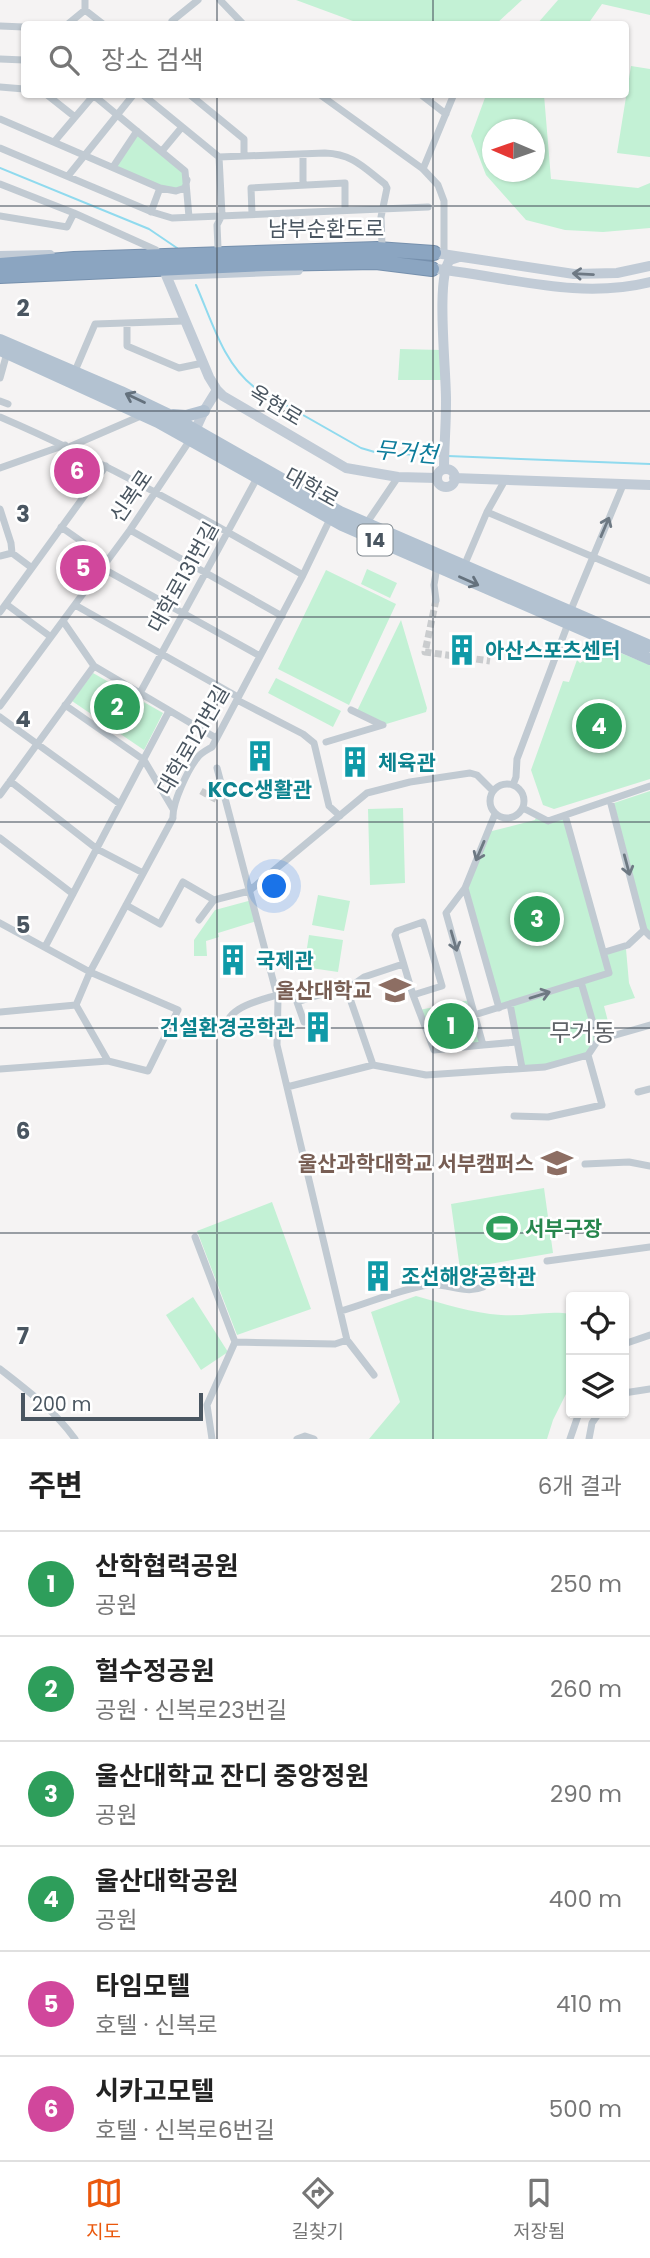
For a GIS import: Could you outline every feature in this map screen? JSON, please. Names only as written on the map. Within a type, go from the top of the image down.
[{"type":"highway","points":[[0,265],[74,259],[389,249],[439,254]]},
{"type":"highway","points":[[0,278],[266,264],[376,262],[438,270]]},
{"type":"main road","name":"남부순환도로","points":[[0,256],[218,248],[382,246],[574,274],[595,275],[650,266]]},
{"type":"main road","points":[[459,257],[450,260],[438,270],[446,402],[442,470],[451,471],[454,478],[650,485]]},
{"type":"main road","name":"남부순환도로","points":[[0,278],[166,275],[368,266],[438,270],[575,290],[620,288],[650,282]]},
{"type":"main road","name":"옥현로","points":[[166,275],[184,321],[217,390],[232,402],[335,463],[359,471],[398,477],[442,470]]},
{"type":"main road","name":"대학로","points":[[0,340],[169,415],[193,435],[257,478],[436,567],[570,617],[613,637],[650,659]]},
{"type":"main road","name":"대학로","points":[[3,352],[144,415],[193,435],[212,439],[332,514],[366,524],[464,566],[523,598]]},
{"type":"main road","points":[[193,435],[217,390]]},
{"type":"main road","points":[[169,415],[186,416],[204,411]]},
{"type":"main road","points":[[204,411],[207,430],[212,439]]},
{"type":"main road","name":"대학로","points":[[613,637],[650,646]]},
{"type":"street","points":[[85,0],[85,10]]},
{"type":"street","points":[[172,20],[198,0]]},
{"type":"street","points":[[220,0],[240,21]]},
{"type":"street","points":[[72,21],[85,10]]},
{"type":"street","points":[[85,10],[99,21]]},
{"type":"street","points":[[0,26],[21,27]]},
{"type":"street","points":[[0,59],[21,60]]},
{"type":"street","points":[[0,87],[21,89]]},
{"type":"street","points":[[51,98],[75,117]]},
{"type":"street","points":[[54,142],[90,98]]},
{"type":"street","points":[[96,98],[185,171],[189,217]]},
{"type":"street","points":[[68,176],[131,98]]},
{"type":"street","points":[[147,98],[219,157],[303,154],[340,154],[351,157],[387,188],[382,209],[382,246]]},
{"type":"street","points":[[194,98],[244,139],[244,156]]},
{"type":"street","points":[[325,98],[423,169],[438,185],[444,201],[439,254]]},
{"type":"street","points":[[424,98],[446,114]]},
{"type":"street","points":[[423,169],[452,98]]},
{"type":"street","points":[[0,119],[160,188],[176,191],[185,188],[187,180]]},
{"type":"street","points":[[162,151],[182,127]]},
{"type":"street","points":[[113,167],[137,131]]},
{"type":"street","points":[[0,148],[151,212],[172,218],[428,207]]},
{"type":"street","points":[[303,154],[303,185]]},
{"type":"street","points":[[218,248],[217,225],[222,215],[219,157]]},
{"type":"street","points":[[252,214],[251,188],[345,183],[345,210]]},
{"type":"street","points":[[0,184],[74,213],[156,250]]},
{"type":"street","points":[[151,212],[160,188]]},
{"type":"street","points":[[0,216],[67,227],[74,213]]},
{"type":"street","points":[[75,371],[95,324],[184,321]]},
{"type":"street","points":[[127,323],[127,346],[179,368],[203,363]]},
{"type":"street","points":[[0,378],[3,352]]},
{"type":"street","points":[[0,401],[8,404]]},
{"type":"street","points":[[0,468],[67,446],[144,415]]},
{"type":"street","points":[[0,417],[67,446],[156,492],[303,575]]},
{"type":"street","name":"신복로","points":[[0,706],[130,530],[193,435]]},
{"type":"street","points":[[0,612],[106,466]]},
{"type":"street","points":[[366,524],[398,477]]},
{"type":"street","name":"대학로131번길","points":[[140,693],[257,478]]},
{"type":"street","points":[[464,566],[486,513],[505,480]]},
{"type":"street","points":[[513,785],[517,759],[623,485]]},
{"type":"street","points":[[0,509],[12,553],[32,568]]},
{"type":"street","points":[[486,513],[650,580]]},
{"type":"street","name":"대학로121번길","points":[[76,1005],[90,972],[173,818],[173,809],[199,756],[212,747],[282,616],[332,514]]},
{"type":"street","points":[[61,527],[108,560]]},
{"type":"street","points":[[130,530],[282,616]]},
{"type":"street","points":[[0,556],[12,553]]},
{"type":"street","points":[[436,567],[436,600]]},
{"type":"street","points":[[102,568],[260,656]]},
{"type":"street","points":[[6,604],[51,637]]},
{"type":"street","points":[[75,605],[303,734],[314,743],[329,806],[340,816]]},
{"type":"street","points":[[63,621],[94,666],[216,738]]},
{"type":"street","points":[[0,795],[94,666]]},
{"type":"street","points":[[65,705],[144,760],[173,809]]},
{"type":"street","points":[[326,742],[383,725],[351,710]]},
{"type":"street","points":[[45,947],[170,711]]},
{"type":"street","points":[[0,717],[120,804]]},
{"type":"street","points":[[217,768],[223,803],[277,995],[277,1045],[348,1340],[374,1375]]},
{"type":"street","points":[[199,920],[214,900],[249,891],[367,793],[410,782],[470,773],[477,775],[493,791]]},
{"type":"street","points":[[10,781],[97,849],[143,873]]},
{"type":"street","points":[[504,784],[513,785],[523,794],[523,808],[512,818],[495,814],[490,804],[493,791],[504,784]]},
{"type":"street","points":[[523,808],[548,821],[650,786]]},
{"type":"street","points":[[610,800],[643,930],[650,936]]},
{"type":"street","points":[[483,1045],[446,913],[465,888],[495,814]]},
{"type":"street","points":[[474,1015],[609,973],[565,815]]},
{"type":"street","points":[[0,838],[73,894]]},
{"type":"street","points":[[126,905],[160,924],[183,882],[214,900]]},
{"type":"street","points":[[465,888],[499,1008]]},
{"type":"street","points":[[413,995],[442,986],[423,922],[397,931],[395,935],[413,995],[435,1050],[517,1042]]},
{"type":"street","points":[[0,923],[90,972],[178,1010],[148,1071],[108,1061],[0,1069]]},
{"type":"street","points":[[605,952],[628,945],[643,930]]},
{"type":"street","points":[[304,1022],[297,1002],[346,987],[364,977],[403,964]]},
{"type":"street","points":[[581,982],[598,1040]]},
{"type":"street","points":[[346,987],[373,1065]]},
{"type":"street","points":[[226,1035],[226,1026],[238,1008],[277,995]]},
{"type":"street","points":[[510,1004],[522,1068]]},
{"type":"street","points":[[0,1012],[76,1005],[108,1061]]},
{"type":"street","points":[[287,1087],[373,1065],[426,1075],[545,1067],[588,1055],[598,1040],[650,1025]]},
{"type":"street","points":[[514,1116],[548,1117],[602,1105],[588,1055]]},
{"type":"street","points":[[638,1092],[650,1089]]},
{"type":"street","points":[[585,1164],[629,1162],[650,1166]]},
{"type":"street","points":[[195,1237],[235,1342],[207,1405],[212,1439]]},
{"type":"street","points":[[547,1261],[650,1247]]},
{"type":"street","points":[[341,1311],[427,1285],[463,1290],[483,1287]]},
{"type":"street","points":[[629,1342],[650,1335]]},
{"type":"street","points":[[235,1342],[335,1343],[348,1340]]},
{"type":"street","points":[[0,1369],[48,1407],[75,1439]]},
{"type":"street","points":[[629,1392],[650,1390]]},
{"type":"street","points":[[570,1439],[577,1418]]},
{"type":"street","points":[[589,1439],[596,1418]]},
{"type":"street","points":[[298,1439],[305,1436],[314,1439]]},
{"type":"green space","points":[[296,0],[522,0],[499,21],[353,21]]},
{"type":"green space","points":[[558,0],[650,0],[650,15],[602,4],[590,21],[540,21]]},
{"type":"green space","points":[[631,66],[650,69],[650,157],[617,153],[626,98],[629,98]]},
{"type":"green space","points":[[485,98],[544,98],[551,179],[638,188],[650,183],[650,228],[603,232],[565,230],[526,220],[492,182],[545,182],[545,119],[482,119],[482,165],[471,136]]},
{"type":"green space","points":[[137,131],[185,171],[185,188],[176,191],[113,167]]},
{"type":"green space","points":[[400,349],[442,350],[441,380],[398,380]]},
{"type":"green space","points":[[367,569],[397,583],[390,598],[361,584]]},
{"type":"green space","points":[[326,570],[396,604],[349,705],[278,669]]},
{"type":"green space","points":[[401,620],[427,708],[426,712],[383,725],[356,713]]},
{"type":"green space","points":[[594,642],[650,665],[650,779],[554,809],[543,805],[531,770],[563,681],[569,682],[577,660],[580,663],[585,660]]},
{"type":"green space","points":[[93,673],[163,713],[144,750],[72,701]]},
{"type":"green space","points":[[276,678],[341,711],[333,727],[268,693]]},
{"type":"green space","points":[[650,791],[650,934],[614,803]]},
{"type":"green space","points":[[403,808],[405,883],[370,885],[368,809]]},
{"type":"green space","points":[[537,815],[548,821],[565,815],[609,973],[579,984],[597,1040],[587,1053],[544,1065],[522,1066],[512,1005],[499,1008],[465,888],[488,832],[535,820]]},
{"type":"green space","points":[[318,895],[350,901],[344,931],[312,925]]},
{"type":"green space","points":[[252,900],[257,921],[218,933],[219,937],[206,941],[207,956],[194,956],[194,940],[215,910]]},
{"type":"green space","points":[[309,935],[343,940],[338,972],[304,967]]},
{"type":"green space","points":[[626,949],[629,983],[635,998],[604,1006],[611,1033],[600,1036],[584,983],[611,973],[606,954]]},
{"type":"green space","points":[[470,1000],[483,1045],[434,1050],[419,1010]]},
{"type":"green space","name":"서부구장","points":[[544,1188],[553,1253],[460,1269],[451,1204]]},
{"type":"green space","points":[[272,1202],[311,1309],[237,1335],[197,1231]]},
{"type":"green space","points":[[416,1296],[490,1314],[566,1314],[566,1394],[547,1439],[369,1439],[400,1402],[371,1312]]},
{"type":"green space","points":[[193,1297],[228,1352],[201,1370],[166,1315]]},
{"type":"waterway","name":"무거천","points":[[0,168],[149,229],[177,248]]},
{"type":"waterway","name":"무거천","points":[[196,285],[226,354],[254,387],[361,448],[378,453],[439,456]]},
{"type":"waterway","name":"무거천","points":[[448,456],[650,464]]},
{"type":"tunnel","points":[[436,600],[425,652],[490,661]]},
{"type":"tunnel","points":[[201,791],[219,801]]},
{"type":"place","name":"시카고모텔","points":[[77,471]]},
{"type":"place","name":"타임모텔","points":[[83,568]]},
{"type":"place","name":"아산스포츠센터","points":[[462,650]]},
{"type":"place","name":"헐수정공원","points":[[117,707]]},
{"type":"place","name":"울산대학공원","points":[[599,726]]},
{"type":"place","name":"KCC생활관","points":[[260,756]]},
{"type":"place","name":"체육관","points":[[355,762]]},
{"type":"place","name":"울산대학교 잔디 중앙정원","points":[[537,919]]},
{"type":"place","name":"국제관","points":[[233,960]]},
{"type":"place","name":"울산대학교","points":[[395,990]]},
{"type":"place","name":"산학협력공원","points":[[451,1026]]},
{"type":"place","name":"건설환경공학관","points":[[318,1027]]},
{"type":"place","name":"울산과학대학교 서부캠퍼스","points":[[557,1163]]},
{"type":"place","name":"서부구장","points":[[502,1228]]},
{"type":"place","name":"조선해양공학관","points":[[378,1276]]},
{"type":"district","name":"무거동","points":[[582,1032]]}]
